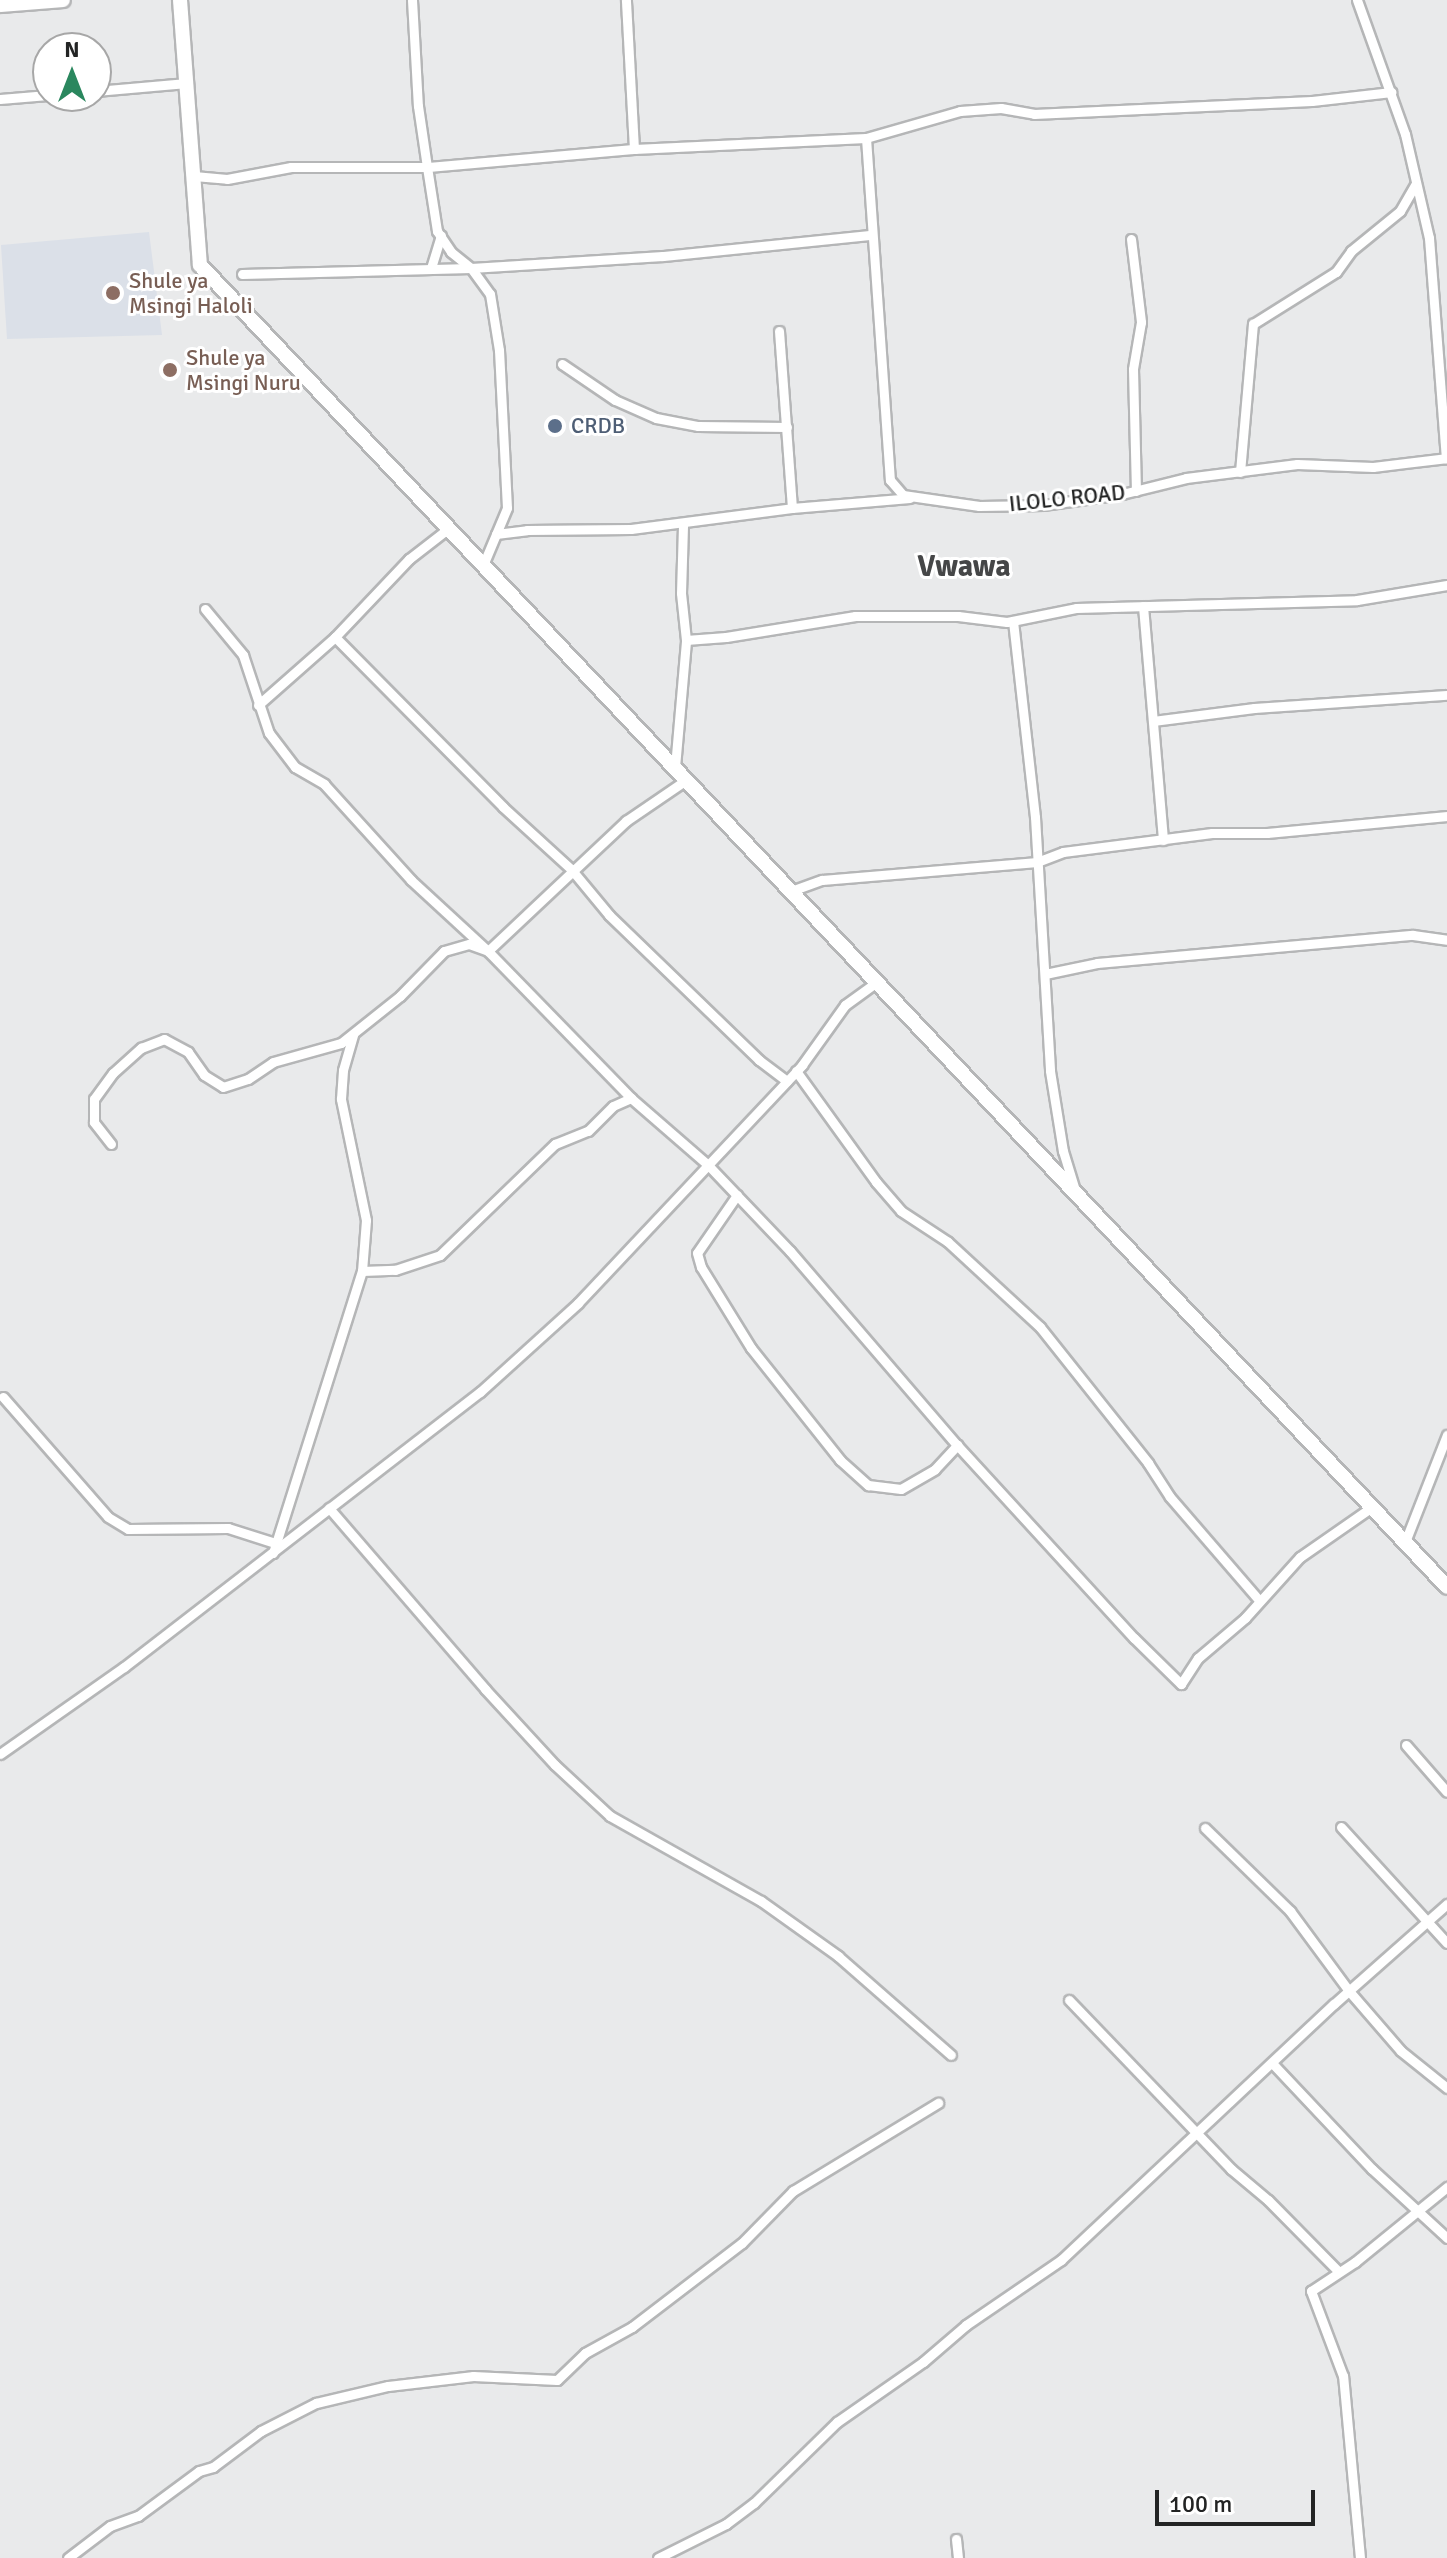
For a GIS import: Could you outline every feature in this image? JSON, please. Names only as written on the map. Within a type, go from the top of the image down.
[{"type":"street","points":[[0,5],[63,0]]},
{"type":"street","points":[[180,0],[200,265],[1447,1587]]},
{"type":"street","points":[[412,0],[418,106],[430,202],[441,236],[451,252],[471,268],[490,294],[499,350],[507,508],[483,565]]},
{"type":"street","points":[[626,0],[634,149]]},
{"type":"street","points":[[1357,0],[1391,92],[1416,183],[1433,274],[1447,458]]},
{"type":"street","points":[[112,90],[187,83]]},
{"type":"street","points":[[194,176],[227,179],[264,175],[291,167],[427,167],[634,149],[866,138],[960,111],[1001,108],[1034,114],[1233,105],[1391,92]]},
{"type":"street","points":[[0,99],[32,96]]},
{"type":"street","points":[[866,138],[870,235],[890,480],[903,495],[915,498]]},
{"type":"street","points":[[1240,472],[1253,324],[1336,272],[1351,251],[1400,211],[1416,183]]},
{"type":"street","points":[[242,274],[471,268],[535,261],[663,256],[870,235]]},
{"type":"street","points":[[431,268],[441,236]]},
{"type":"street","points":[[1131,239],[1141,322],[1133,369],[1136,491]]},
{"type":"street","points":[[779,331],[792,508]]},
{"type":"street","points":[[562,364],[615,400],[656,418],[698,426],[787,427]]},
{"type":"street","name":"ILOLO ROAD","points":[[496,534],[683,524],[792,508],[915,498],[979,506],[1043,505],[1136,491],[1186,478],[1297,464],[1373,467],[1447,458]]},
{"type":"street","points":[[675,767],[686,640],[681,593],[683,524]]},
{"type":"street","points":[[258,705],[335,637],[409,559],[449,528]]},
{"type":"street","points":[[686,640],[855,616],[899,614],[1013,621],[1076,608],[1357,600],[1447,585]]},
{"type":"street","points":[[1143,606],[1163,840]]},
{"type":"street","points":[[205,609],[243,655],[269,733],[295,767],[324,784],[411,880],[488,951],[631,1098],[708,1165],[737,1195],[957,1445],[1134,1638],[1181,1684],[1198,1658],[1300,1557],[1372,1507]]},
{"type":"street","points":[[1013,621],[1037,862],[1050,1071],[1063,1151],[1075,1192]]},
{"type":"street","points":[[335,637],[503,807],[571,869],[609,915],[759,1060],[787,1081]]},
{"type":"street","points":[[1153,721],[1254,708],[1447,695]]},
{"type":"street","points":[[488,951],[571,869],[626,821],[686,780]]},
{"type":"street","points":[[791,891],[822,880],[896,871],[1037,862],[1063,852],[1212,833],[1267,833],[1447,816]]},
{"type":"street","points":[[1045,974],[1097,963],[1413,935],[1447,940]]},
{"type":"street","points":[[111,1144],[94,1122],[94,1099],[113,1073],[141,1048],[164,1039],[188,1052],[204,1075],[223,1087],[248,1079],[273,1062],[341,1043],[400,996],[444,951],[469,944],[488,951]]},
{"type":"street","points":[[0,1754],[124,1667],[274,1548],[480,1392],[578,1303],[796,1071],[845,1005],[877,982]]},
{"type":"street","points":[[274,1548],[362,1271],[366,1220],[341,1099],[343,1070],[353,1034]]},
{"type":"street","points":[[796,1071],[901,1211],[948,1242],[1040,1327],[1148,1463],[1170,1497],[1259,1600]]},
{"type":"street","points":[[362,1271],[395,1270],[440,1255],[555,1144],[588,1131],[613,1106],[631,1098]]},
{"type":"street","points":[[737,1195],[697,1253],[701,1267],[751,1348],[840,1460],[868,1485],[901,1489],[935,1469],[957,1445]]},
{"type":"street","points":[[3,1397],[108,1517],[128,1529],[228,1528],[274,1548]]},
{"type":"street","points":[[1405,1542],[1447,1435]]},
{"type":"street","points":[[329,1508],[485,1689],[555,1765],[610,1816],[761,1901],[838,1956],[951,2055]]},
{"type":"street","points":[[1406,1745],[1447,1792]]},
{"type":"street","points":[[1341,1827],[1447,1943]]},
{"type":"street","points":[[1205,1828],[1290,1911],[1349,1991],[1401,2051],[1447,2088]]},
{"type":"street","points":[[658,2558],[726,2524],[754,2503],[837,2422],[923,2362],[966,2325],[1061,2260],[1349,1991],[1447,1904]]},
{"type":"street","points":[[1069,2000],[1197,2133],[1339,2272]]},
{"type":"street","points":[[1272,2063],[1372,2169],[1421,2210],[1447,2238]]},
{"type":"street","points":[[68,2558],[110,2526],[138,2516],[199,2471],[213,2467],[261,2431],[316,2403],[388,2386],[473,2376],[557,2380],[585,2353],[632,2327],[742,2243],[793,2191],[938,2103]]},
{"type":"street","points":[[1360,2558],[1343,2376],[1311,2291],[1421,2210],[1447,2187]]},
{"type":"street","points":[[956,2539],[958,2558]]},
{"type":"shaded area","points":[[149,232],[162,335],[7,339],[1,245]]},
{"type":"place","name":"Shule ya Msingi Haloli","points":[[113,293]]},
{"type":"place","name":"Shule ya Msingi Nuru","points":[[170,370]]},
{"type":"place","name":"CRDB","points":[[555,426]]},
{"type":"district","name":"Vwawa","points":[[964,567]]}]
